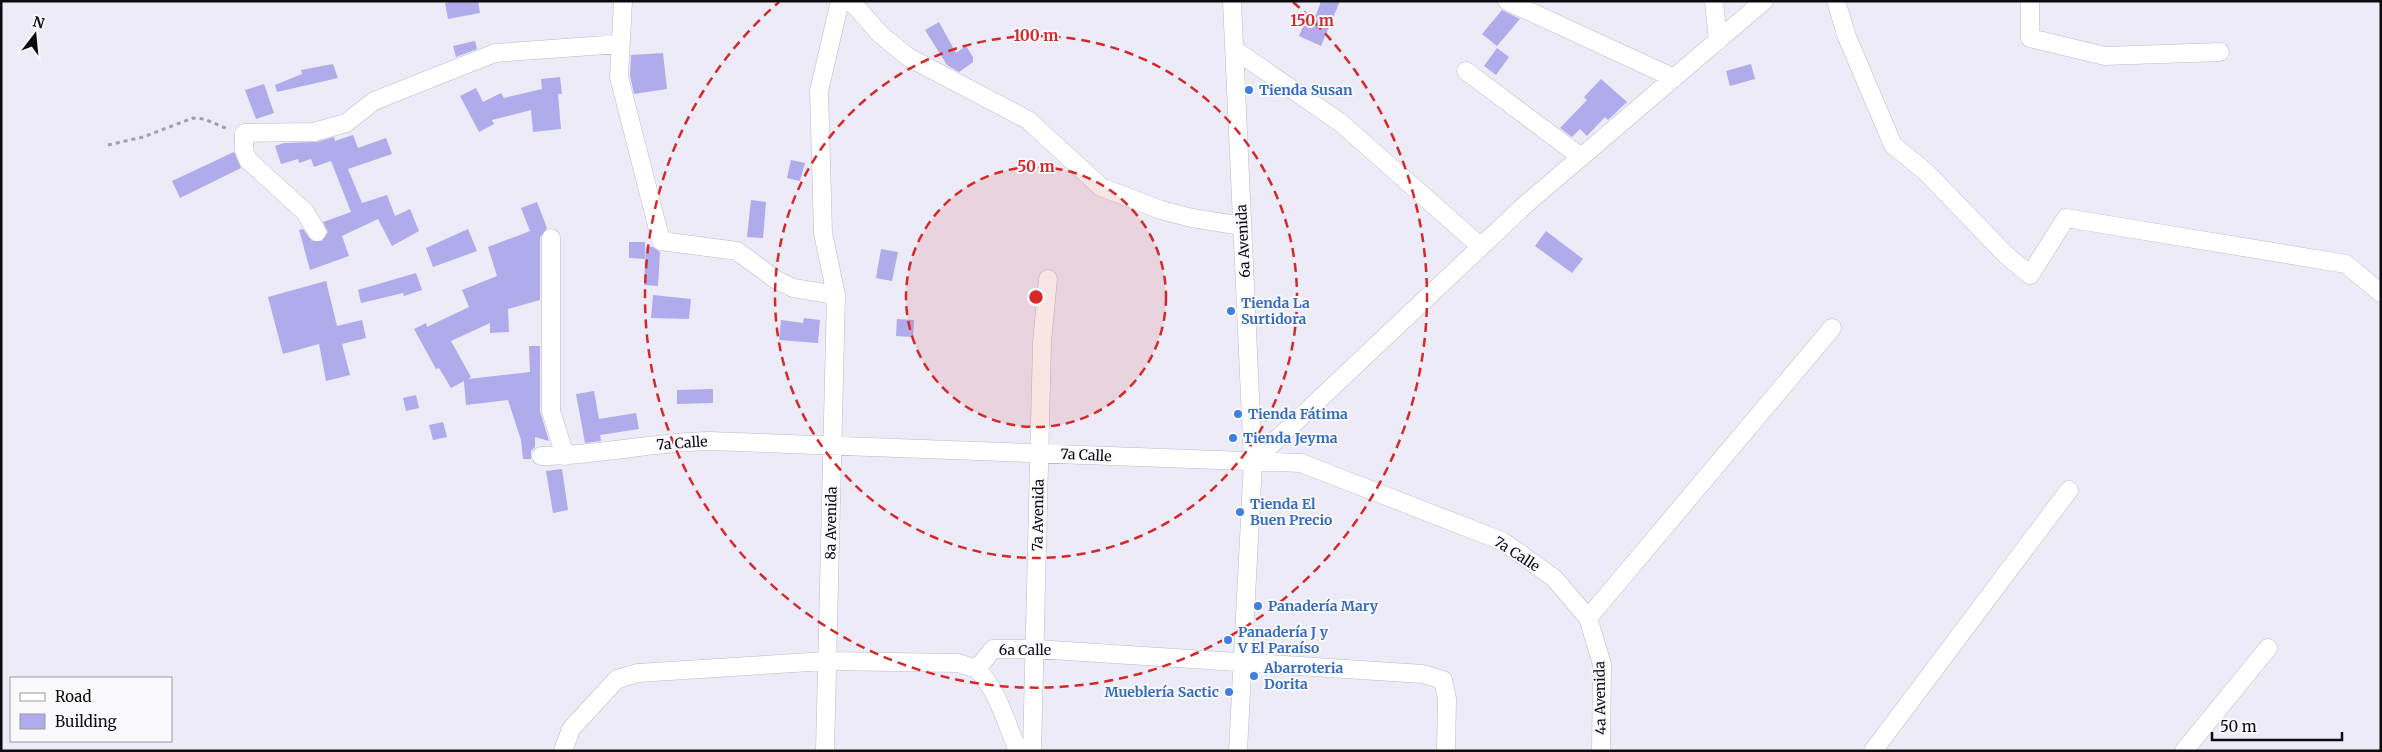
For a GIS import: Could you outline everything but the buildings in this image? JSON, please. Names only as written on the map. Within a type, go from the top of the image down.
[{"type":"street","points":[[623,1],[619,77],[660,241],[737,251],[774,279],[793,288],[836,295]]},
{"type":"street","name":"8a Avenida","points":[[825,751],[836,295],[823,233],[820,91],[840,1]]},
{"type":"street","points":[[851,1],[880,34],[908,57],[1028,120],[1093,182],[1101,187],[1161,210],[1192,218],[1242,226]]},
{"type":"street","name":"6a Avenida","points":[[1232,1],[1253,462],[1238,751]]},
{"type":"street","points":[[1507,1],[1674,78]]},
{"type":"street","points":[[1714,1],[1718,42]]},
{"type":"street","points":[[1253,462],[1526,204],[1764,1]]},
{"type":"street","points":[[1836,1],[1847,37],[1893,145],[1927,174],[2006,254],[2030,275],[2066,218],[2346,264],[2381,293]]},
{"type":"street","points":[[2030,1],[2030,38],[2105,56],[2220,52]]},
{"type":"street","points":[[317,232],[305,212],[263,176],[248,160],[244,150],[244,134],[314,132],[338,125],[346,122],[374,101],[495,53],[620,44]]},
{"type":"street","points":[[1235,50],[1341,123],[1480,246]]},
{"type":"street","points":[[1466,71],[1581,157]]},
{"type":"street","points":[[551,238],[551,411],[565,456]]},
{"type":"street","name":"7a Avenida","points":[[1032,751],[1036,649],[1042,342],[1048,279]]},
{"type":"street","points":[[1588,618],[1832,328]]},
{"type":"street","name":"7a Calle","points":[[541,456],[565,456],[680,442],[1039,452],[1301,463],[1502,541],[1554,578],[1588,618]]},
{"type":"street","points":[[1873,751],[2069,490]]},
{"type":"street","name":"4a Avenida","points":[[1588,618],[1602,664],[1600,751]]},
{"type":"street","points":[[2184,751],[2268,648]]},
{"type":"street","name":"6a Calle","points":[[976,669],[993,649],[1036,649],[1423,674],[1443,680],[1447,699],[1446,751]]},
{"type":"street","points":[[563,751],[571,729],[617,679],[638,673],[826,661],[958,664],[976,669],[988,680],[1018,751]]},
{"type":"path","points":[[108,145],[143,137],[193,118],[204,119],[219,127],[244,134]]},
{"type":"place","name":"Tienda Susan","points":[[1249,90]]},
{"type":"place","name":"Tienda La Surtidora","points":[[1231,311]]},
{"type":"place","name":"Tienda Fátima","points":[[1238,414]]},
{"type":"place","name":"Tienda Jeyma","points":[[1233,438]]},
{"type":"place","name":"Tienda El Buen Precio","points":[[1240,512]]},
{"type":"place","name":"Panadería Mary","points":[[1258,606]]},
{"type":"place","name":"Panadería J y V El Paraíso","points":[[1228,640]]},
{"type":"place","name":"Abarroteria Dorita","points":[[1254,676]]},
{"type":"place","name":"Mueblería Sactic","points":[[1229,692]]}]
